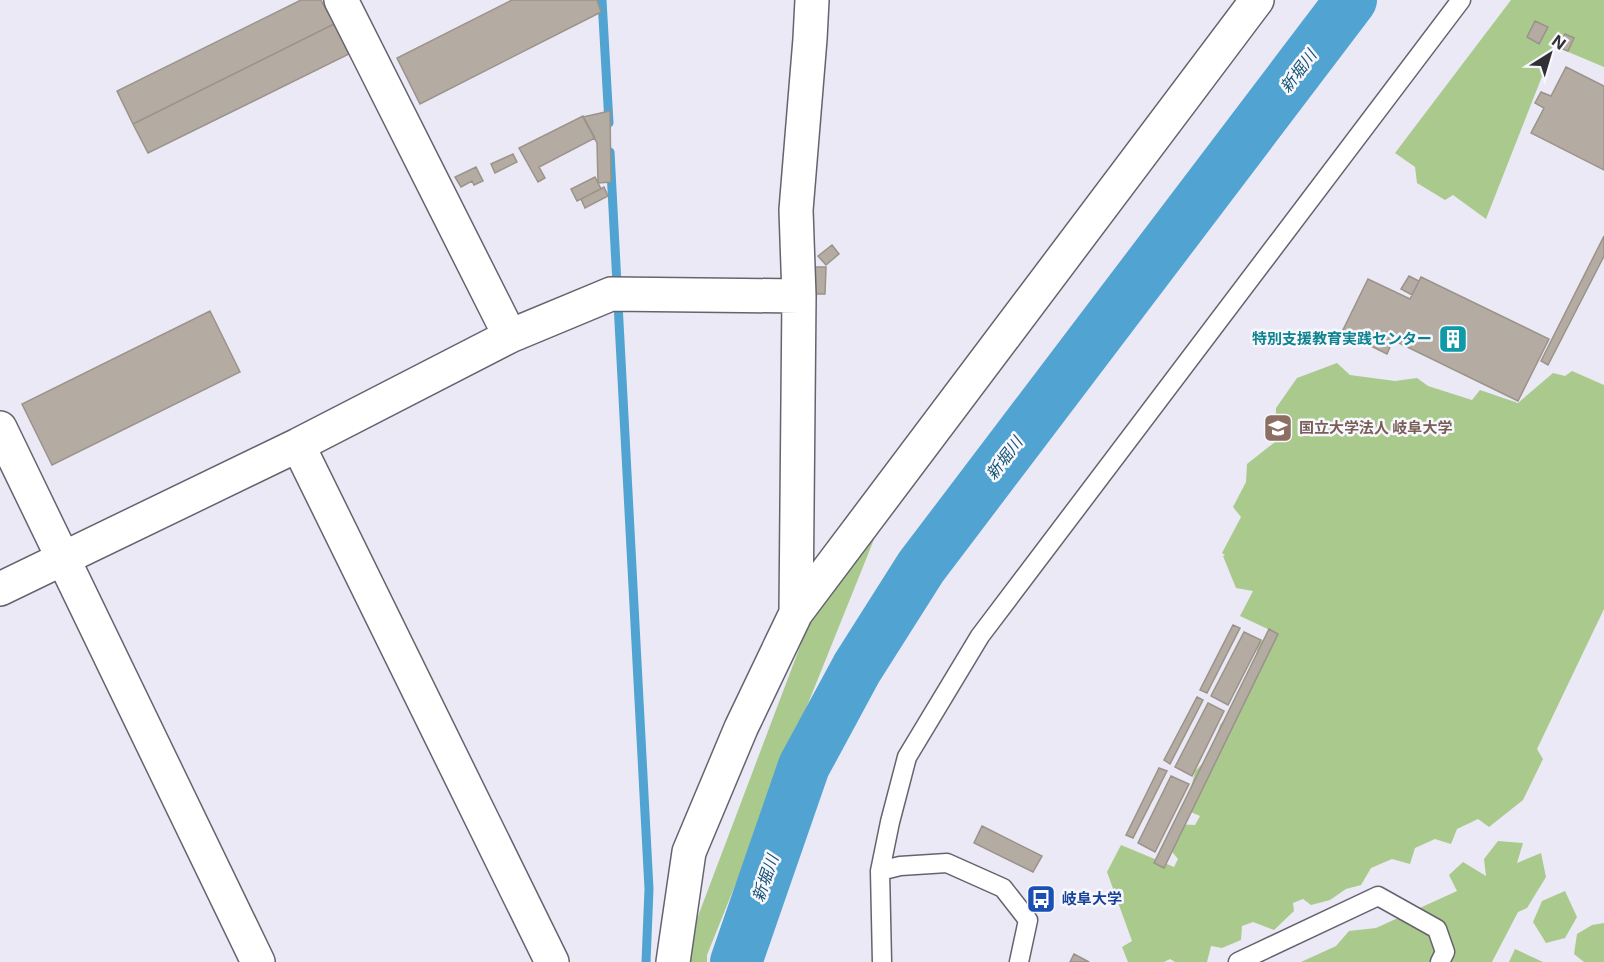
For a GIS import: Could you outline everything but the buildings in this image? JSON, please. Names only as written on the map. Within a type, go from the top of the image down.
[{"type":"street","points":[[341,0],[510,336]]},
{"type":"street","points":[[796,613],[800,296],[796,210],[812,0]]},
{"type":"street","points":[[673,962],[689,852],[741,728],[796,613],[1257,0]]},
{"type":"street","points":[[0,589],[298,445],[510,336],[610,294],[800,296]]},
{"type":"street","points":[[0,428],[258,962]]},
{"type":"street","points":[[298,445],[552,962]]},
{"type":"lane","points":[[882,962],[880,871],[907,757],[980,636],[1461,0]]},
{"type":"lane","points":[[880,871],[900,866],[947,863],[1003,888],[1028,920],[1019,962]]},
{"type":"lane","points":[[1239,962],[1378,896],[1437,929],[1445,952],[1440,962]]},
{"type":"lane","points":[[1255,953],[1272,962]]},
{"type":"green space","points":[[1511,0],[1604,0],[1604,67],[1554,46],[1486,219],[1453,195],[1445,200],[1417,183],[1415,167],[1395,153]]},
{"type":"green space","points":[[1337,363],[1350,375],[1395,381],[1417,378],[1428,386],[1472,400],[1480,390],[1518,403],[1553,373],[1565,376],[1572,371],[1604,385],[1604,609],[1537,749],[1543,759],[1523,800],[1489,827],[1478,819],[1457,829],[1451,844],[1435,839],[1415,848],[1410,864],[1392,859],[1371,868],[1361,885],[1346,889],[1330,900],[1311,905],[1303,899],[1293,903],[1294,911],[1274,930],[1253,922],[1242,926],[1241,940],[1222,948],[1211,946],[1207,962],[1175,962],[1170,959],[1164,962],[1128,962],[1122,947],[1132,941],[1107,872],[1121,845],[1174,867],[1178,859],[1164,842],[1174,824],[1195,825],[1200,816],[1186,810],[1195,771],[1210,756],[1220,725],[1240,703],[1252,680],[1258,644],[1272,633],[1240,616],[1253,591],[1236,588],[1223,556],[1225,555],[1222,553],[1241,517],[1233,507],[1246,482],[1247,464],[1275,442],[1276,408],[1297,378]]},
{"type":"green space","points":[[883,517],[707,955],[707,962],[688,962],[689,940],[807,628]]},
{"type":"green space","points":[[1498,841],[1523,843],[1517,863],[1541,853],[1546,877],[1527,908],[1518,912],[1492,962],[1301,962],[1336,946],[1349,931],[1376,928],[1457,891],[1449,875],[1463,862],[1486,876],[1484,859]]},
{"type":"green space","points":[[1565,891],[1577,917],[1565,938],[1546,943],[1533,922],[1542,901]]},
{"type":"green space","points":[[1604,923],[1604,962],[1584,962],[1574,954],[1577,934],[1592,925]]},
{"type":"green space","points":[[1515,949],[1543,962],[1509,962]]},
{"type":"waterway","points":[[602,0],[609,123]]},
{"type":"waterway","name":"新堀川","points":[[736,962],[804,766],[857,668],[921,567],[1351,0]]},
{"type":"waterway","points":[[610,152],[649,889],[646,962]]},
{"type":"place","name":"特別支援教育実践センター","points":[[1453,339]]},
{"type":"place","name":"国立大学法人 岐阜大学","points":[[1278,428]]},
{"type":"place","name":"岐阜大学","points":[[1041,899]]}]
